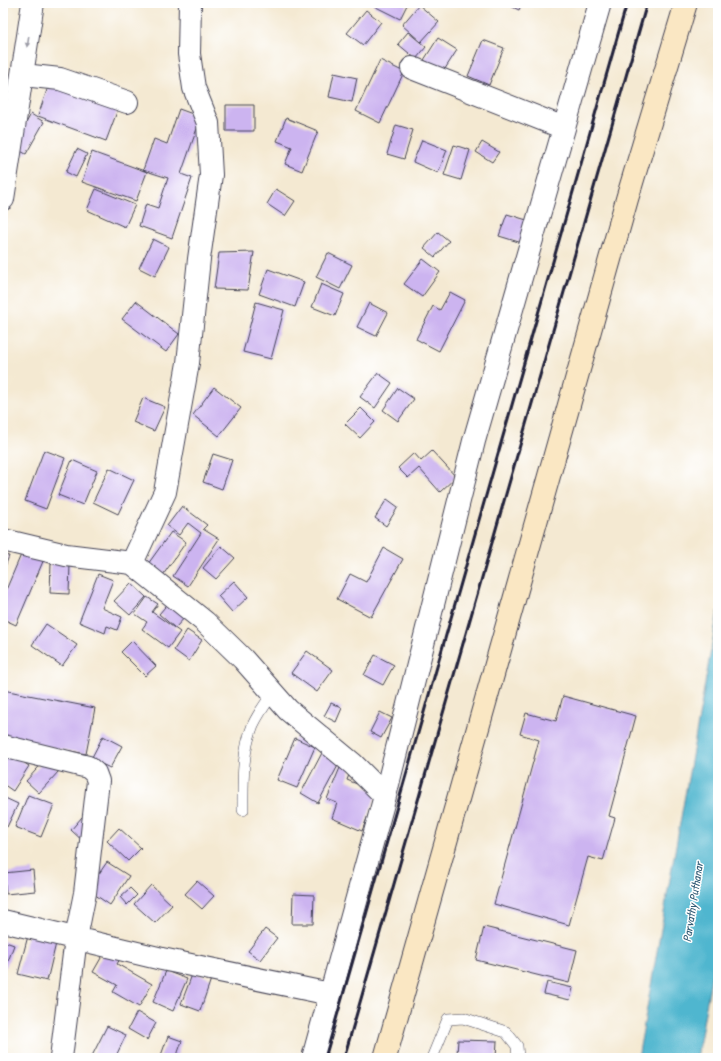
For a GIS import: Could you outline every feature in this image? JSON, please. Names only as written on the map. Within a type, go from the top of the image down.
[{"type":"main road","points":[[385,1058],[623,215],[686,3]]},
{"type":"street","points":[[3,199],[33,3]]},
{"type":"street","points":[[132,563],[165,492],[188,363],[199,259],[211,175],[208,123],[194,88],[189,54],[190,3]]},
{"type":"street","points":[[313,1058],[385,796],[474,441],[600,3]]},
{"type":"street","points":[[412,68],[564,128]]},
{"type":"street","points":[[23,75],[60,79],[127,102]]},
{"type":"street","points":[[3,540],[66,555],[132,563],[205,622],[243,659],[288,710],[353,764],[385,796]]},
{"type":"street","points":[[3,746],[88,767],[95,773],[98,781],[85,894],[76,938],[61,1058]]},
{"type":"street","points":[[3,921],[162,959],[330,994]]},
{"type":"lane","points":[[243,810],[242,768],[246,745],[254,723],[273,693]]},
{"type":"lane","points":[[432,1058],[448,1019],[463,1018],[506,1032],[517,1046],[518,1058]]},
{"type":"water","name":"Parvathy Puthanar","points":[[718,611],[718,939],[697,1058],[638,1058]]},
{"type":"building","points":[[375,3],[402,3],[407,5],[400,19],[374,6]]},
{"type":"building","points":[[504,3],[522,3],[519,10]]},
{"type":"building","points":[[419,5],[439,22],[421,42],[402,25]]},
{"type":"building","points":[[366,10],[381,22],[363,45],[347,33]]},
{"type":"building","points":[[408,32],[426,47],[416,59],[398,44]]},
{"type":"building","points":[[438,38],[457,50],[443,72],[424,60]]},
{"type":"building","points":[[483,40],[504,48],[489,85],[468,76]]},
{"type":"building","points":[[380,60],[404,72],[380,123],[356,111]]},
{"type":"building","points":[[334,73],[357,78],[352,102],[329,97]]},
{"type":"building","points":[[49,84],[118,109],[106,141],[38,116]]},
{"type":"building","points":[[226,105],[254,105],[254,131],[226,131]]},
{"type":"building","points":[[179,109],[201,117],[181,174],[192,178],[172,238],[139,226],[146,204],[158,208],[168,178],[143,170],[154,139],[167,144]]},
{"type":"building","points":[[31,114],[44,122],[26,154],[13,147]]},
{"type":"building","points":[[286,118],[318,131],[302,171],[285,164],[292,147],[277,141]]},
{"type":"building","points":[[396,125],[413,130],[404,159],[387,154]]},
{"type":"building","points":[[422,140],[447,150],[438,173],[413,162]]},
{"type":"building","points":[[482,142],[499,152],[492,162],[476,152]]},
{"type":"building","points":[[454,145],[470,150],[461,180],[444,175]]},
{"type":"building","points":[[77,149],[87,154],[76,177],[66,172]]},
{"type":"building","points":[[92,152],[147,172],[136,201],[82,182]]},
{"type":"building","points":[[96,189],[135,205],[125,227],[87,210]]},
{"type":"building","points":[[276,189],[295,201],[285,216],[267,204]]},
{"type":"building","points":[[507,214],[530,221],[522,243],[499,236]]},
{"type":"building","points":[[438,232],[449,241],[435,257],[424,248]]},
{"type":"building","points":[[153,239],[169,247],[155,276],[139,268]]},
{"type":"building","points":[[254,252],[248,290],[214,289],[219,253]]},
{"type":"building","points":[[328,253],[352,265],[340,289],[316,277]]},
{"type":"building","points":[[423,259],[440,272],[422,297],[404,284]]},
{"type":"building","points":[[268,269],[304,282],[295,307],[259,294]]},
{"type":"building","points":[[321,284],[344,294],[335,316],[312,307]]},
{"type":"building","points":[[450,292],[465,300],[439,351],[416,339],[433,306],[440,310]]},
{"type":"building","points":[[136,301],[179,334],[166,352],[122,319]]},
{"type":"building","points":[[256,302],[284,310],[271,359],[243,352]]},
{"type":"building","points":[[369,303],[388,313],[376,336],[357,327]]},
{"type":"building","points":[[378,373],[392,383],[375,408],[360,397]]},
{"type":"building","points":[[214,387],[241,408],[219,436],[193,415]]},
{"type":"building","points":[[398,388],[414,399],[398,421],[383,410]]},
{"type":"building","points":[[143,398],[165,407],[154,431],[133,422]]},
{"type":"building","points":[[361,408],[375,422],[360,438],[345,424]]},
{"type":"building","points":[[44,450],[65,458],[46,509],[25,501]]},
{"type":"building","points":[[432,451],[456,477],[440,492],[419,468],[408,478],[398,468],[414,453],[421,461]]},
{"type":"building","points":[[213,454],[232,460],[222,489],[203,482]]},
{"type":"building","points":[[72,460],[97,471],[83,505],[58,495]]},
{"type":"building","points":[[109,468],[134,480],[118,514],[93,502]]},
{"type":"building","points":[[387,499],[398,507],[386,526],[375,518]]},
{"type":"building","points":[[182,506],[207,525],[203,529],[219,539],[188,586],[173,576],[201,533],[188,523],[179,535],[167,526]]},
{"type":"building","points":[[171,532],[186,542],[163,575],[148,564]]},
{"type":"building","points":[[221,546],[235,558],[216,579],[203,568]]},
{"type":"building","points":[[384,548],[403,559],[371,617],[337,599],[350,574],[366,582]]},
{"type":"building","points":[[23,550],[44,559],[16,625],[3,619],[3,597]]},
{"type":"building","points":[[3,555],[9,556],[3,572]]},
{"type":"building","points":[[51,563],[70,564],[69,594],[50,593]]},
{"type":"building","points":[[98,574],[113,580],[102,608],[122,617],[117,630],[107,626],[105,633],[79,622]]},
{"type":"building","points":[[234,581],[248,597],[232,612],[218,596]]},
{"type":"building","points":[[131,583],[146,597],[130,615],[114,601]]},
{"type":"building","points":[[147,597],[158,604],[152,612],[180,632],[168,648],[142,629],[147,622],[135,614]]},
{"type":"building","points":[[171,600],[188,614],[175,628],[159,614]]},
{"type":"building","points":[[46,624],[77,645],[62,666],[32,645]]},
{"type":"building","points":[[187,630],[202,640],[189,661],[174,650]]},
{"type":"building","points":[[132,641],[156,666],[145,676],[121,652]]},
{"type":"building","points":[[307,651],[333,670],[317,692],[291,673]]},
{"type":"building","points":[[375,655],[394,665],[383,685],[364,675]]},
{"type":"building","points":[[3,690],[95,708],[86,754],[3,738]]},
{"type":"building","points":[[563,696],[636,716],[609,816],[615,818],[603,861],[588,857],[569,925],[494,904],[539,740],[520,734],[526,713],[556,721]]},
{"type":"building","points":[[331,703],[342,708],[336,722],[324,716]]},
{"type":"building","points":[[380,712],[392,718],[381,738],[370,732]]},
{"type":"building","points":[[103,736],[122,746],[110,768],[91,759]]},
{"type":"building","points":[[295,738],[315,747],[297,788],[277,780]]},
{"type":"building","points":[[3,749],[29,766],[13,791],[3,784]]},
{"type":"building","points":[[323,751],[341,760],[318,803],[301,793]]},
{"type":"building","points":[[46,759],[59,771],[39,793],[26,781]]},
{"type":"building","points":[[342,763],[352,767],[347,780],[377,792],[362,831],[332,818],[337,803],[327,799]]},
{"type":"building","points":[[28,795],[54,805],[41,837],[15,827]]},
{"type":"building","points":[[3,797],[18,804],[7,827],[3,825]]},
{"type":"building","points":[[82,817],[97,832],[86,844],[71,830]]},
{"type":"building","points":[[119,828],[141,848],[128,861],[107,841]]},
{"type":"building","points":[[107,862],[129,876],[110,905],[88,890]]},
{"type":"building","points":[[33,870],[35,891],[6,894],[4,873]]},
{"type":"building","points":[[197,881],[214,896],[202,909],[185,894]]},
{"type":"building","points":[[151,885],[172,905],[155,923],[134,904]]},
{"type":"building","points":[[130,888],[137,895],[127,905],[120,897]]},
{"type":"building","points":[[293,894],[314,895],[313,924],[292,924]]},
{"type":"building","points":[[484,927],[577,950],[569,983],[476,960]]},
{"type":"building","points":[[265,929],[277,938],[260,960],[248,951]]},
{"type":"building","points":[[29,932],[57,939],[47,981],[18,974]]},
{"type":"building","points":[[113,937],[128,945],[117,964],[152,984],[139,1007],[113,992],[117,985],[93,972]]},
{"type":"building","points":[[3,941],[14,945],[6,967],[3,966]]},
{"type":"building","points":[[166,971],[187,979],[173,1011],[153,1002]]},
{"type":"building","points":[[193,972],[211,979],[200,1011],[181,1004]]},
{"type":"building","points":[[547,982],[573,988],[570,1000],[544,994]]},
{"type":"building","points":[[137,1012],[156,1023],[147,1040],[128,1029]]},
{"type":"building","points":[[107,1026],[126,1035],[115,1058],[91,1058]]},
{"type":"building","points":[[168,1036],[182,1041],[176,1058],[160,1058]]},
{"type":"building","points":[[458,1040],[497,1041],[496,1058],[479,1058],[479,1055],[457,1054]]},
{"type":"railway","points":[[325,1058],[627,3]]},
{"type":"railway","points":[[344,1058],[647,3]]}]
